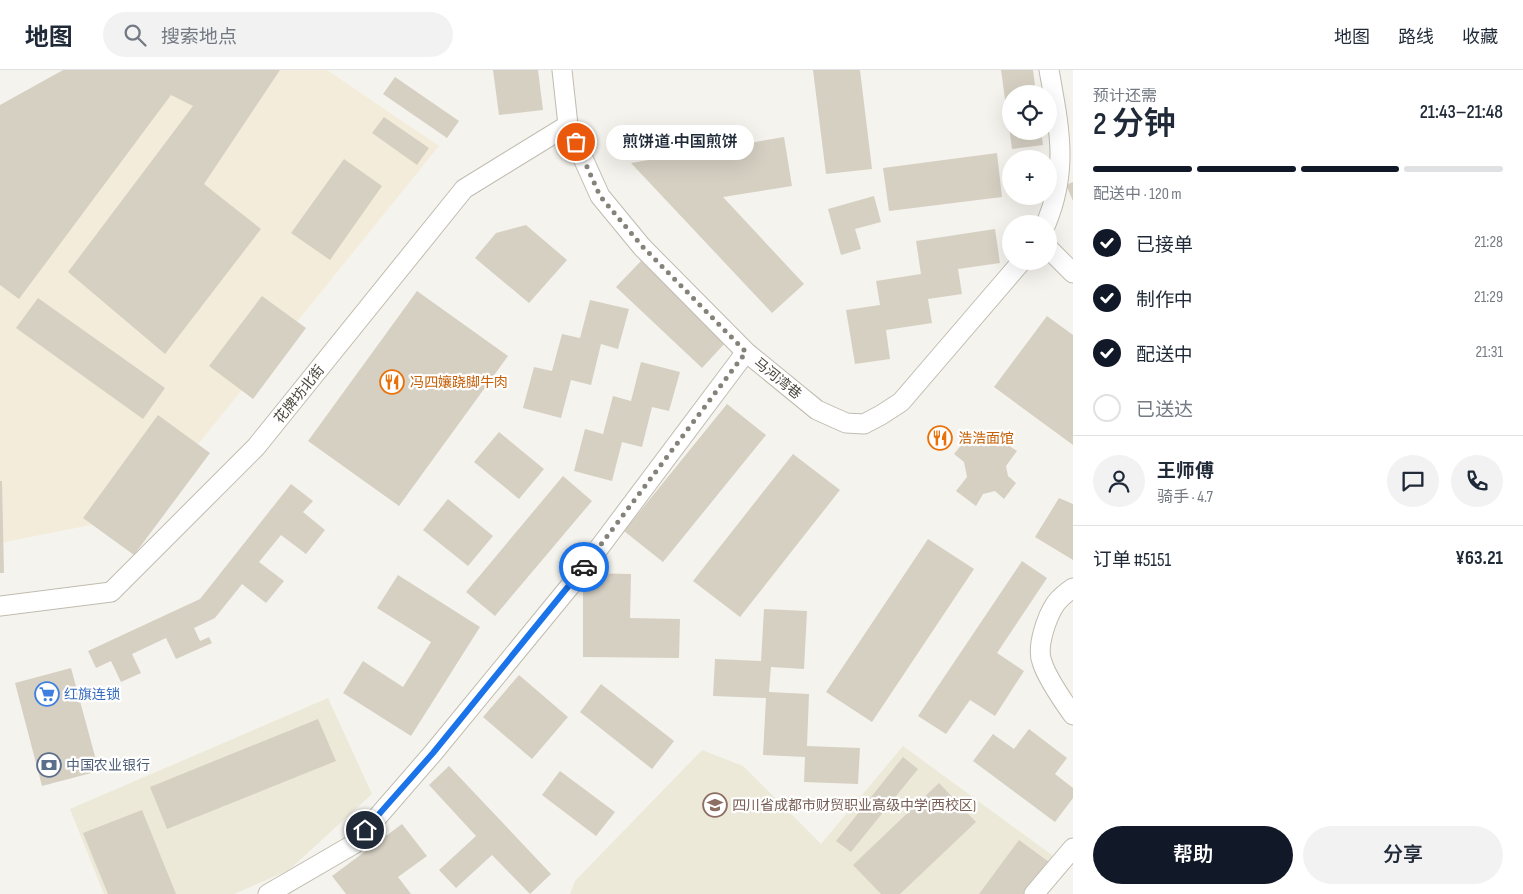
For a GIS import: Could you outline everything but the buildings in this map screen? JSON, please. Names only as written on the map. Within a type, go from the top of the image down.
[{"type":"street","name":"马河湾巷","points":[[562,70],[568,125],[600,196],[642,246],[746,352],[817,410],[846,423],[864,424],[901,402],[1014,270]]},
{"type":"street","points":[[1049,70],[1060,131],[1066,139],[1054,205],[1050,215]]},
{"type":"street","name":"花牌坊北街","points":[[0,606],[111,592],[256,447],[464,189],[568,125]]},
{"type":"street","points":[[1057,257],[1073,273]]},
{"type":"street","points":[[268,894],[354,844],[433,753],[575,580],[746,352]]},
{"type":"street","points":[[1073,588],[1056,603],[1040,644],[1041,661],[1073,715]]},
{"type":"street","points":[[1034,894],[1073,848]]},
{"type":"shaded area","points":[[114,70],[327,70],[439,146],[141,515],[0,543],[0,132]]},
{"type":"shaded area","points":[[328,698],[372,794],[289,870],[234,894],[104,894],[70,809]]},
{"type":"shaded area","name":"四川省成都市财贸职业高级中学(西校区)","points":[[903,746],[1056,858],[1025,894],[570,894],[575,881],[702,750],[743,766],[821,844]]},
{"type":"way so far","points":[[576,142],[600,196],[642,246],[746,352],[584,567]]},
{"type":"place","name":"煎饼道·中国煎饼","points":[[576,142]]},
{"type":"place","name":"冯四孃跷脚牛肉","points":[[392,382]]},
{"type":"place","name":"浩浩面馆","points":[[940,438]]},
{"type":"place","name":"红旗连锁","points":[[47,694]]},
{"type":"place","name":"中国农业银行","points":[[49,765]]},
{"type":"place","name":"四川省成都市财贸职业高级中学(西校区)","points":[[715,805]]},
{"type":"route","points":[[365,830],[433,753],[584,567]]}]
